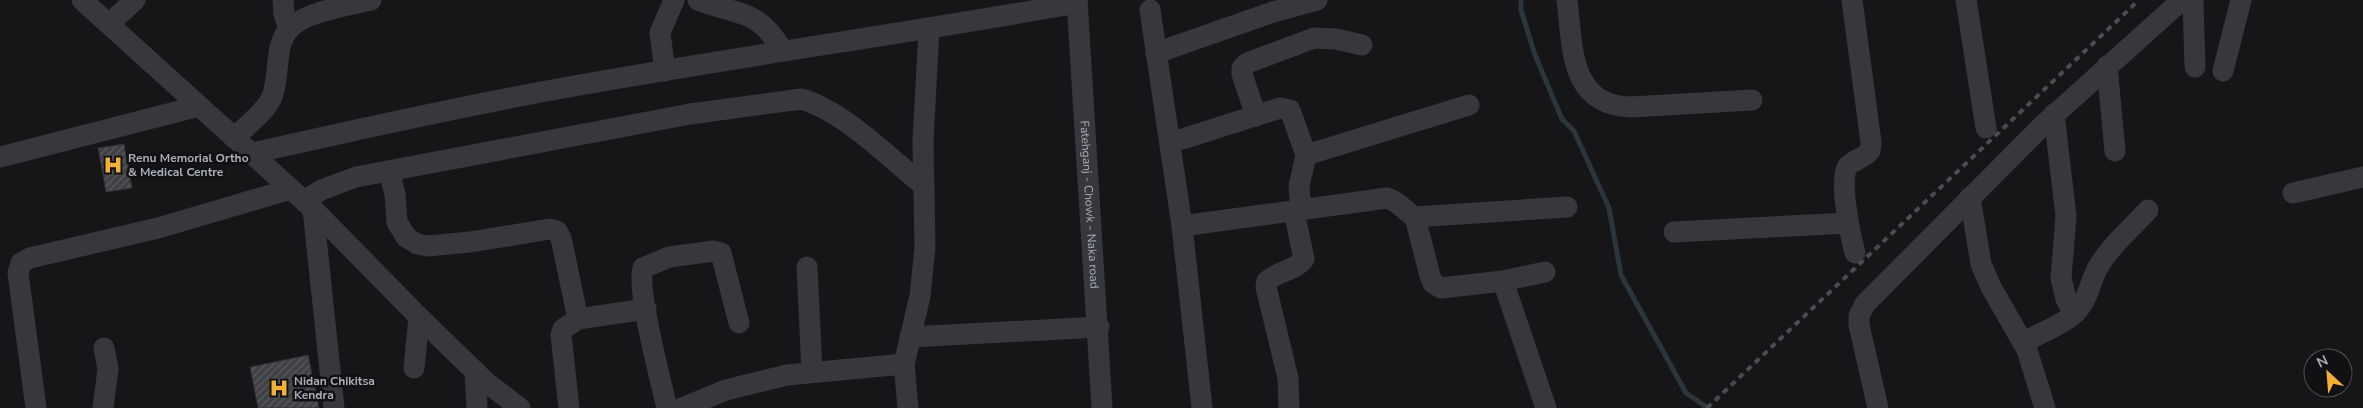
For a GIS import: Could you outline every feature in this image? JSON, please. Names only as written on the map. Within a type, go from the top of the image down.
[{"type":"street","points":[[82,0],[303,199],[418,317],[474,371],[520,408]]},
{"type":"street","points":[[109,24],[134,0]]},
{"type":"street","points":[[283,0],[284,14],[290,29]]},
{"type":"street","points":[[234,138],[266,107],[271,98],[280,52],[290,29],[299,22],[320,14],[371,0]]},
{"type":"street","points":[[665,70],[660,34],[674,0]]},
{"type":"street","points":[[698,0],[757,19],[773,35],[783,52]]},
{"type":"street","points":[[1156,54],[1272,12],[1317,0]]},
{"type":"street","points":[[1567,0],[1574,61],[1585,87],[1602,102],[1614,107],[1631,107],[1752,100]]},
{"type":"street","points":[[1852,0],[1870,142],[1870,152],[1848,165],[1844,172],[1848,223],[1855,253]]},
{"type":"street","points":[[1966,0],[1986,128]]},
{"type":"street","points":[[1878,408],[1859,325],[1859,316],[1865,304],[2054,114],[2182,0]]},
{"type":"street","points":[[2193,0],[2195,67]]},
{"type":"street","points":[[2223,71],[2242,0]]},
{"type":"street","points":[[253,153],[340,133],[554,90],[665,70],[929,29],[1077,1]]},
{"type":"street","name":"Fatehganj - Chowk - Naka road","points":[[1077,1],[1099,327],[1102,408]]},
{"type":"street","points":[[1150,10],[1182,226],[1202,408]]},
{"type":"street","points":[[908,408],[904,364],[924,271],[923,141],[929,29]]},
{"type":"street","points":[[1256,116],[1242,74],[1242,68],[1247,63],[1314,38],[1336,39],[1362,45]]},
{"type":"street","points":[[2107,66],[2115,151]]},
{"type":"street","points":[[36,408],[18,273],[21,263],[30,258],[158,228],[303,199],[356,176],[690,114],[801,99],[816,103],[834,112],[924,186]]},
{"type":"street","points":[[0,157],[199,106]]},
{"type":"street","points":[[1306,155],[1468,106]]},
{"type":"street","points":[[1170,143],[1280,108],[1290,110],[1306,155],[1299,186],[1298,210],[1304,259],[1300,265],[1273,275],[1267,280],[1266,288],[1288,378],[1289,408]]},
{"type":"street","points":[[2054,114],[2066,209],[2062,288],[2074,313]]},
{"type":"street","points":[[390,170],[395,194],[397,222],[406,237],[417,244],[428,246],[470,242],[550,229],[557,232],[560,238],[578,319]]},
{"type":"street","points":[[2293,193],[2363,177]]},
{"type":"street","points":[[1970,197],[1978,251],[1985,273],[2023,342],[2032,363],[2045,408]]},
{"type":"street","points":[[1182,226],[1386,198],[1397,201],[1408,213],[1416,217],[1567,207]]},
{"type":"street","points":[[303,199],[334,408]]},
{"type":"street","points":[[2023,342],[2074,313],[2084,301],[2097,269],[2148,210]]},
{"type":"street","points":[[1416,217],[1433,283],[1440,288],[1451,288],[1546,272]]},
{"type":"street","points":[[1674,232],[1848,223]]},
{"type":"street","points":[[667,408],[646,309],[641,274],[643,268],[669,257],[714,251],[721,253],[725,260],[739,323]]},
{"type":"street","points":[[807,267],[812,372]]},
{"type":"street","points":[[1503,280],[1546,408]]},
{"type":"street","points":[[569,408],[561,335],[563,329],[578,319],[646,309]]},
{"type":"street","points":[[414,368],[418,317]]},
{"type":"street","points":[[910,337],[1099,327]]},
{"type":"street","points":[[103,408],[108,369],[104,348]]},
{"type":"street","points":[[695,405],[751,383],[787,375],[904,364]]},
{"type":"street","points":[[474,371],[477,408]]},
{"type":"building","points":[[124,144],[132,188],[106,192],[98,148]]},
{"type":"building","points":[[308,355],[319,408],[258,408],[250,367]]},
{"type":"waterway","points":[[1521,0],[1521,10],[1535,55],[1562,119],[1574,131],[1609,208],[1621,275],[1686,393],[1708,408]]},
{"type":"railway","points":[[1707,408],[2139,0]]},
{"type":"place","name":"Renu Memorial Ortho & Medical Centre","points":[[113,165]]},
{"type":"place","name":"Nidan Chikitsa Kendra","points":[[279,388]]}]
